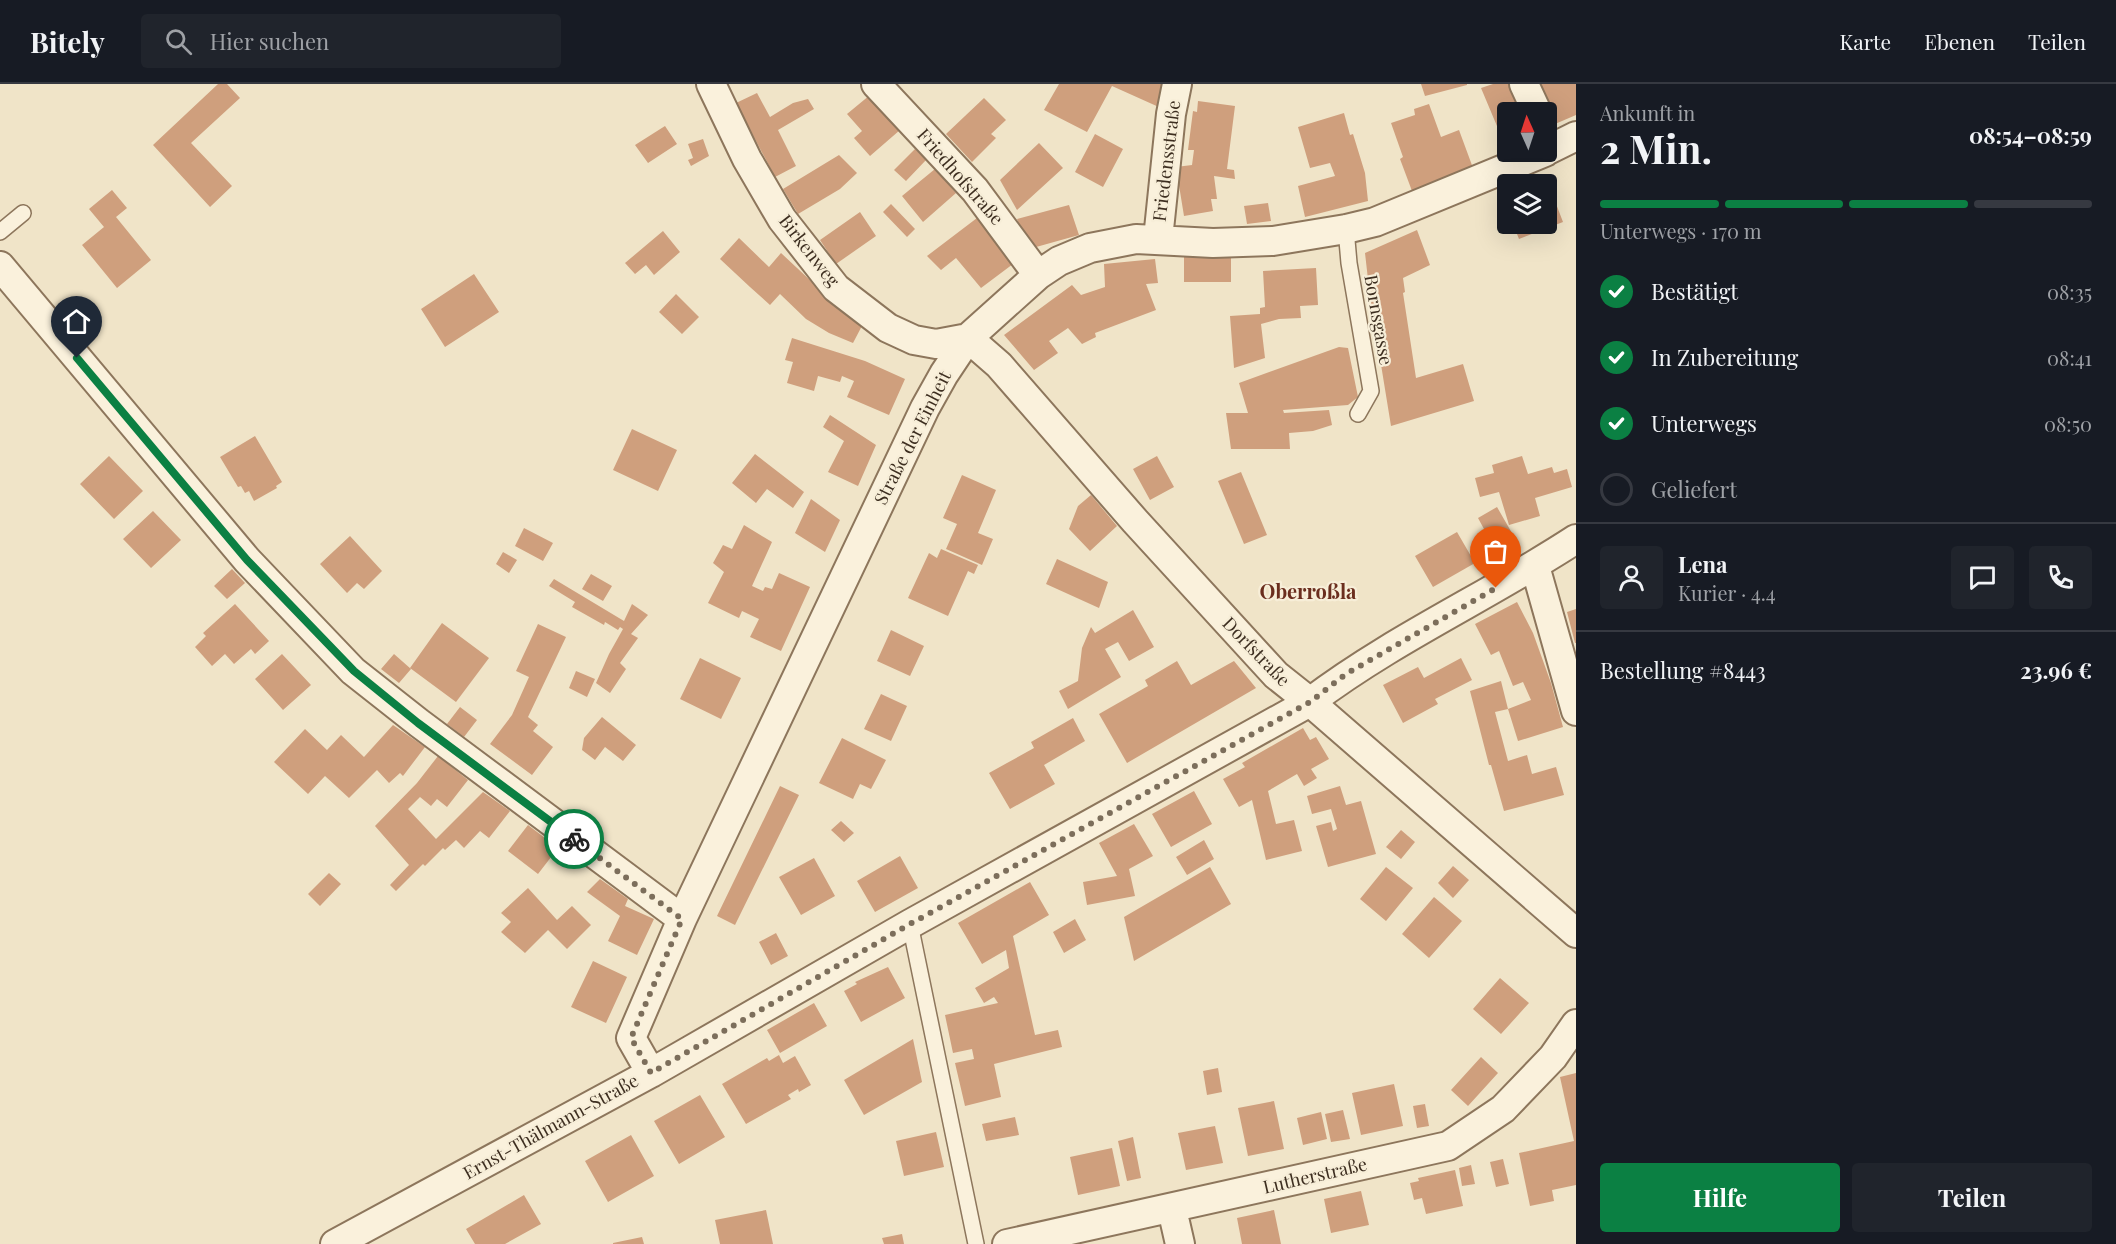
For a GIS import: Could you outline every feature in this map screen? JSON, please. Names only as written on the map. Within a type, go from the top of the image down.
[{"type":"street","name":"Birkenweg","points":[[711,84],[747,159],[782,219],[836,288],[888,328],[914,340],[936,344],[968,338]]},
{"type":"street","name":"Friedhofstraße","points":[[876,84],[975,190],[1038,275]]},
{"type":"street","name":"Friedensstraße","points":[[1158,239],[1171,114],[1177,84]]},
{"type":"street","points":[[1524,84],[1532,102]]},
{"type":"street","name":"Straße der Einheit","points":[[651,1073],[631,1038],[682,919],[926,408],[968,338],[1038,275],[1059,261],[1090,248],[1136,239],[1213,243],[1273,241],[1346,229],[1386,218],[1512,162]]},
{"type":"street","points":[[0,266],[247,560],[354,671],[418,723],[682,919]]},
{"type":"street","name":"Dorfstraße","points":[[968,338],[999,365],[1135,521],[1276,675],[1576,933]]},
{"type":"street","name":"Ernst-Thälmann-Straße","points":[[334,1244],[651,1073],[910,924],[1310,702],[1346,674],[1535,566],[1576,539]]},
{"type":"street","points":[[1535,566],[1576,711]]},
{"type":"street","name":"Lutherstraße","points":[[1007,1244],[1448,1146],[1503,1109],[1553,1057],[1576,1024]]},
{"type":"street","points":[[1172,1209],[1180,1244]]},
{"type":"lane","points":[[0,232],[24,213]]},
{"type":"lane","name":"Bornsgasse","points":[[1346,229],[1349,263],[1371,391],[1358,414]]},
{"type":"lane","points":[[910,924],[976,1244]]},
{"type":"building","points":[[218,84],[227,84],[240,98],[191,143],[232,186],[210,207],[153,145]]},
{"type":"building","points":[[1059,84],[1165,84],[1161,108],[1112,86],[1087,132],[1044,110]]},
{"type":"building","points":[[1421,84],[1467,84],[1467,85],[1425,96]]},
{"type":"building","points":[[1493,84],[1513,84],[1521,102],[1497,102],[1497,126],[1481,88]]},
{"type":"building","points":[[1537,84],[1576,84],[1576,115],[1557,123],[1557,102],[1545,102]]},
{"type":"building","points":[[757,93],[770,117],[793,103],[808,99],[814,109],[778,130],[796,166],[775,177],[736,103]]},
{"type":"building","points":[[870,95],[900,130],[870,156],[854,138],[862,131],[847,114]]},
{"type":"building","points":[[984,98],[1006,120],[991,134],[996,138],[972,162],[946,134]]},
{"type":"building","points":[[1198,101],[1235,106],[1227,169],[1234,170],[1235,179],[1214,176],[1217,199],[1211,199],[1213,211],[1184,216],[1176,167],[1192,165],[1194,150],[1188,150],[1193,111],[1197,112]]},
{"type":"building","points":[[1429,104],[1441,137],[1459,130],[1473,168],[1412,191],[1400,159],[1403,157],[1391,123],[1415,115],[1414,109]]},
{"type":"building","points":[[1344,113],[1365,173],[1368,201],[1305,217],[1298,186],[1335,176],[1330,163],[1310,168],[1298,127]]},
{"type":"building","points":[[665,126],[677,144],[648,163],[635,145]]},
{"type":"building","points":[[1095,134],[1123,149],[1103,187],[1075,172]]},
{"type":"building","points":[[703,139],[709,156],[691,166],[688,160],[693,158],[688,144]]},
{"type":"building","points":[[1039,143],[1063,168],[1017,210],[1000,180]]},
{"type":"building","points":[[915,149],[926,160],[906,181],[894,170]]},
{"type":"building","points":[[839,155],[857,173],[840,189],[798,214],[783,189]]},
{"type":"building","points":[[935,169],[956,193],[923,222],[902,196]]},
{"type":"building","points":[[112,190],[127,208],[116,217],[151,260],[117,288],[82,245],[104,227],[89,209]]},
{"type":"building","points":[[1268,203],[1271,221],[1247,224],[1244,206]]},
{"type":"building","points":[[891,204],[915,229],[907,237],[883,212]]},
{"type":"building","points":[[1069,205],[1079,235],[1029,249],[1017,219]]},
{"type":"building","points":[[1557,206],[1563,222],[1557,224]]},
{"type":"building","points":[[860,212],[876,236],[836,264],[820,240]]},
{"type":"building","points":[[977,218],[1013,264],[981,288],[956,258],[941,270],[927,256]]},
{"type":"building","points":[[1417,230],[1430,265],[1403,278],[1405,292],[1403,293],[1416,378],[1463,364],[1474,401],[1391,426],[1365,253]]},
{"type":"building","points":[[663,231],[680,252],[654,275],[646,265],[635,274],[625,263]]},
{"type":"building","points":[[1517,234],[1532,234],[1519,239]]},
{"type":"building","points":[[739,238],[769,267],[781,253],[827,296],[864,322],[853,343],[829,333],[806,319],[780,294],[770,305],[750,287],[720,259]]},
{"type":"building","points":[[1184,252],[1231,252],[1231,282],[1184,282]]},
{"type":"building","points":[[1155,259],[1158,283],[1146,284],[1156,310],[1095,333],[1096,337],[1082,344],[1068,328],[1049,341],[1058,353],[1034,370],[1004,335],[1072,285],[1081,295],[1105,287],[1104,264]]},
{"type":"building","points":[[1316,268],[1318,305],[1300,306],[1301,318],[1279,319],[1261,324],[1265,358],[1234,368],[1230,316],[1260,314],[1260,308],[1265,307],[1263,271]]},
{"type":"building","points":[[474,274],[499,312],[445,347],[421,309]]},
{"type":"building","points":[[676,294],[699,317],[682,334],[659,312]]},
{"type":"building","points":[[792,338],[865,361],[905,379],[889,415],[847,397],[854,381],[842,376],[840,382],[818,376],[814,391],[787,383],[793,362],[785,360]]},
{"type":"building","points":[[1339,347],[1348,348],[1358,397],[1348,405],[1283,410],[1284,413],[1329,410],[1332,425],[1313,431],[1289,433],[1290,449],[1231,449],[1226,413],[1248,413],[1239,383]]},
{"type":"building","points":[[830,415],[876,445],[858,486],[828,472],[844,441],[823,427]]},
{"type":"building","points":[[632,429],[677,450],[658,491],[613,470]]},
{"type":"building","points":[[255,436],[282,482],[276,486],[277,488],[254,501],[249,491],[245,493],[241,486],[238,487],[220,457]]},
{"type":"building","points":[[755,454],[804,492],[793,508],[767,489],[756,503],[732,483]]},
{"type":"building","points":[[109,456],[143,491],[114,519],[80,484]]},
{"type":"building","points":[[1157,456],[1174,487],[1150,500],[1133,469]]},
{"type":"building","points":[[1522,456],[1528,474],[1552,467],[1554,473],[1567,469],[1572,487],[1535,498],[1540,516],[1509,525],[1499,492],[1480,497],[1475,478],[1494,473],[1492,465]]},
{"type":"building","points":[[1241,472],[1267,535],[1244,544],[1218,481]]},
{"type":"building","points":[[962,475],[996,490],[978,533],[993,539],[982,565],[946,549],[957,524],[943,518]]},
{"type":"building","points":[[1091,495],[1117,526],[1090,551],[1069,529],[1078,506]]},
{"type":"building","points":[[811,499],[840,520],[825,552],[795,533]]},
{"type":"building","points":[[1497,507],[1516,540],[1496,551],[1478,518]]},
{"type":"building","points":[[153,511],[181,540],[151,568],[123,539]]},
{"type":"building","points":[[744,525],[772,542],[752,586],[763,591],[765,587],[772,589],[779,573],[810,587],[781,651],[750,637],[759,619],[742,611],[739,618],[708,603],[724,572],[713,563],[723,545],[732,549]]},
{"type":"building","points":[[524,528],[553,543],[543,561],[515,546]]},
{"type":"building","points":[[1457,532],[1475,563],[1433,587],[1415,556]]},
{"type":"building","points":[[350,536],[382,571],[364,589],[357,583],[347,593],[320,564]]},
{"type":"building","points":[[941,549],[978,565],[974,574],[968,571],[948,616],[908,598],[929,553],[937,558]]},
{"type":"building","points":[[503,552],[517,560],[509,573],[496,564]]},
{"type":"building","points":[[1057,559],[1108,582],[1099,608],[1046,584]]},
{"type":"building","points":[[232,569],[245,583],[227,599],[214,586]]},
{"type":"building","points":[[591,574],[612,586],[603,601],[582,589]]},
{"type":"building","points":[[554,579],[624,621],[632,604],[648,615],[631,634],[638,638],[620,663],[626,669],[610,693],[596,683],[623,629],[620,627],[618,630],[605,622],[604,625],[572,607],[575,602],[549,586]]},
{"type":"building","points":[[1517,602],[1533,633],[1551,683],[1563,727],[1518,741],[1508,709],[1531,700],[1523,682],[1513,686],[1499,651],[1491,655],[1475,624]]},
{"type":"building","points":[[235,604],[269,641],[255,654],[251,649],[234,664],[225,654],[212,666],[195,647],[206,636],[203,633]]},
{"type":"building","points":[[1576,609],[1576,643],[1575,643],[1567,612]]},
{"type":"building","points":[[1133,610],[1154,647],[1129,661],[1118,642],[1105,649],[1121,677],[1068,709],[1059,691],[1078,681],[1082,648],[1091,627],[1095,633]]},
{"type":"building","points":[[442,623],[489,658],[456,702],[410,668]]},
{"type":"building","points":[[538,624],[566,637],[528,717],[538,725],[533,731],[553,747],[532,775],[490,744],[512,715],[529,677],[516,671]]},
{"type":"building","points":[[891,630],[924,646],[910,676],[877,661]]},
{"type":"building","points":[[282,654],[311,685],[283,710],[255,679]]},
{"type":"building","points":[[394,654],[411,669],[399,683],[381,669]]},
{"type":"building","points":[[700,658],[741,678],[721,719],[680,699]]},
{"type":"building","points":[[1461,658],[1472,680],[1435,699],[1438,704],[1403,723],[1383,685],[1418,667],[1424,678]]},
{"type":"building","points":[[1177,661],[1191,685],[1234,661],[1256,688],[1127,763],[1099,714],[1148,686],[1145,680]]},
{"type":"building","points":[[576,671],[595,679],[587,697],[569,688]]},
{"type":"building","points":[[1501,681],[1508,709],[1495,712],[1508,761],[1527,755],[1532,774],[1556,767],[1564,795],[1504,811],[1491,765],[1489,765],[1470,691]]},
{"type":"building","points":[[881,694],[907,706],[891,741],[864,729]]},
{"type":"building","points":[[460,707],[477,720],[464,737],[447,724]]},
{"type":"building","points":[[602,717],[636,745],[623,761],[605,747],[595,760],[582,750],[584,738]]},
{"type":"building","points":[[1073,718],[1085,741],[1044,765],[1055,784],[1010,809],[989,773],[1034,748],[1031,742]]},
{"type":"building","points":[[393,725],[425,747],[403,776],[400,773],[389,783],[377,770],[349,798],[325,776],[308,794],[274,762],[305,729],[327,750],[341,735],[364,757]]},
{"type":"building","points":[[1303,728],[1310,740],[1316,737],[1329,759],[1311,769],[1317,778],[1304,786],[1297,774],[1268,791],[1276,824],[1294,820],[1302,851],[1266,860],[1252,800],[1239,807],[1223,779],[1245,767],[1242,763]]},
{"type":"building","points":[[842,738],[886,760],[871,789],[860,784],[853,799],[819,783]]},
{"type":"building","points":[[438,756],[468,780],[447,807],[437,799],[431,806],[420,797],[408,809],[436,839],[483,792],[510,811],[489,838],[480,831],[464,848],[456,840],[445,850],[443,848],[425,866],[423,864],[396,891],[390,885],[409,865],[375,826],[417,783]]},
{"type":"building","points":[[780,786],[799,795],[735,925],[717,916]]},
{"type":"building","points":[[1340,786],[1346,805],[1361,801],[1376,854],[1328,867],[1316,826],[1331,822],[1333,831],[1337,829],[1331,809],[1312,814],[1307,796]]},
{"type":"building","points":[[1194,791],[1212,824],[1171,847],[1152,814]]},
{"type":"building","points":[[841,821],[854,833],[844,842],[831,830]]},
{"type":"building","points":[[1134,824],[1153,856],[1129,869],[1135,896],[1087,905],[1083,882],[1117,876],[1099,843]]},
{"type":"building","points":[[528,825],[558,848],[538,874],[508,851]]},
{"type":"building","points":[[1401,830],[1415,842],[1401,859],[1386,847]]},
{"type":"building","points":[[1204,840],[1214,859],[1187,875],[1176,857]]},
{"type":"building","points":[[900,856],[918,888],[875,912],[857,881]]},
{"type":"building","points":[[814,858],[835,896],[801,915],[779,877]]},
{"type":"building","points":[[1453,866],[1469,880],[1453,898],[1438,883]]},
{"type":"building","points":[[1210,867],[1231,904],[1134,961],[1124,917]]},
{"type":"building","points":[[1386,867],[1413,888],[1386,921],[1360,899]]},
{"type":"building","points":[[329,873],[341,884],[320,906],[308,894]]},
{"type":"building","points":[[600,879],[628,899],[625,906],[654,919],[637,955],[608,941],[620,916],[587,892]]},
{"type":"building","points":[[1030,882],[1049,915],[1013,936],[1035,1035],[1058,1030],[1062,1047],[994,1064],[1001,1097],[965,1106],[955,1063],[974,1059],[972,1049],[953,1053],[945,1015],[998,1003],[994,997],[984,1003],[975,988],[1009,968],[1006,950],[982,964],[958,923]]},
{"type":"building","points":[[528,888],[557,920],[572,906],[591,925],[567,949],[548,930],[525,953],[501,932],[511,922],[501,913]]},
{"type":"building","points":[[1434,897],[1462,921],[1429,958],[1402,934]]},
{"type":"building","points":[[1075,919],[1086,940],[1064,953],[1053,932]]},
{"type":"building","points":[[776,933],[788,956],[771,965],[759,942]]},
{"type":"building","points":[[593,961],[627,977],[606,1023],[571,1007]]},
{"type":"building","points":[[888,967],[905,998],[861,1022],[844,991],[857,984],[855,982]]},
{"type":"building","points":[[1500,978],[1529,1003],[1501,1034],[1473,1009]]},
{"type":"building","points":[[814,1003],[827,1026],[780,1053],[767,1030]]},
{"type":"building","points":[[913,1039],[922,1082],[864,1115],[844,1080]]},
{"type":"building","points":[[779,1055],[783,1063],[795,1056],[811,1085],[788,1095],[791,1099],[746,1124],[722,1084],[767,1058],[769,1061]]},
{"type":"building","points":[[1481,1057],[1498,1073],[1468,1106],[1451,1090]]},
{"type":"building","points":[[1218,1068],[1222,1092],[1207,1095],[1203,1071]]},
{"type":"building","points":[[1576,1073],[1576,1185],[1552,1190],[1554,1201],[1530,1206],[1519,1153],[1574,1141],[1560,1077]]},
{"type":"building","points":[[1394,1084],[1403,1126],[1361,1135],[1352,1093]]},
{"type":"building","points":[[700,1095],[725,1137],[679,1164],[654,1121]]},
{"type":"building","points":[[1274,1101],[1284,1149],[1248,1156],[1238,1108]]},
{"type":"building","points":[[1425,1104],[1429,1126],[1417,1128],[1413,1106]]},
{"type":"building","points":[[1343,1110],[1350,1139],[1331,1142],[1325,1114]]},
{"type":"building","points":[[1321,1112],[1327,1139],[1303,1145],[1297,1118]]},
{"type":"building","points":[[1015,1117],[1019,1135],[986,1141],[982,1124]]},
{"type":"building","points":[[1215,1126],[1223,1163],[1186,1170],[1178,1133]]},
{"type":"building","points":[[936,1132],[944,1167],[904,1176],[896,1141]]},
{"type":"building","points":[[631,1135],[654,1176],[608,1202],[585,1161]]},
{"type":"building","points":[[1133,1137],[1141,1178],[1127,1181],[1118,1141]]},
{"type":"building","points":[[1112,1148],[1120,1186],[1078,1195],[1070,1157]]},
{"type":"building","points":[[1503,1159],[1509,1184],[1496,1187],[1490,1162]]},
{"type":"building","points":[[1471,1165],[1475,1184],[1462,1186],[1459,1168]]},
{"type":"building","points":[[1455,1170],[1463,1206],[1426,1214],[1422,1198],[1414,1200],[1410,1183],[1419,1181],[1418,1178]]},
{"type":"building","points":[[1361,1191],[1369,1225],[1331,1233],[1324,1199]]},
{"type":"building","points":[[524,1195],[541,1224],[505,1244],[475,1244],[466,1229]]},
{"type":"building","points":[[766,1210],[773,1244],[720,1244],[715,1220]]},
{"type":"building","points":[[1274,1210],[1281,1244],[1242,1244],[1237,1218]]},
{"type":"building","points":[[902,1234],[904,1244],[884,1244],[882,1238]]},
{"type":"building","points":[[642,1237],[644,1244],[613,1244],[613,1243]]},
{"type":"way so far","points":[[574,839],[682,919],[631,1038],[651,1073],[910,924],[1310,702],[1346,674],[1496,588]]},
{"type":"district","name":"Oberroßla","points":[[1308,592]]},
{"type":"route","points":[[77,358],[247,560],[354,671],[418,723],[574,839]]}]
